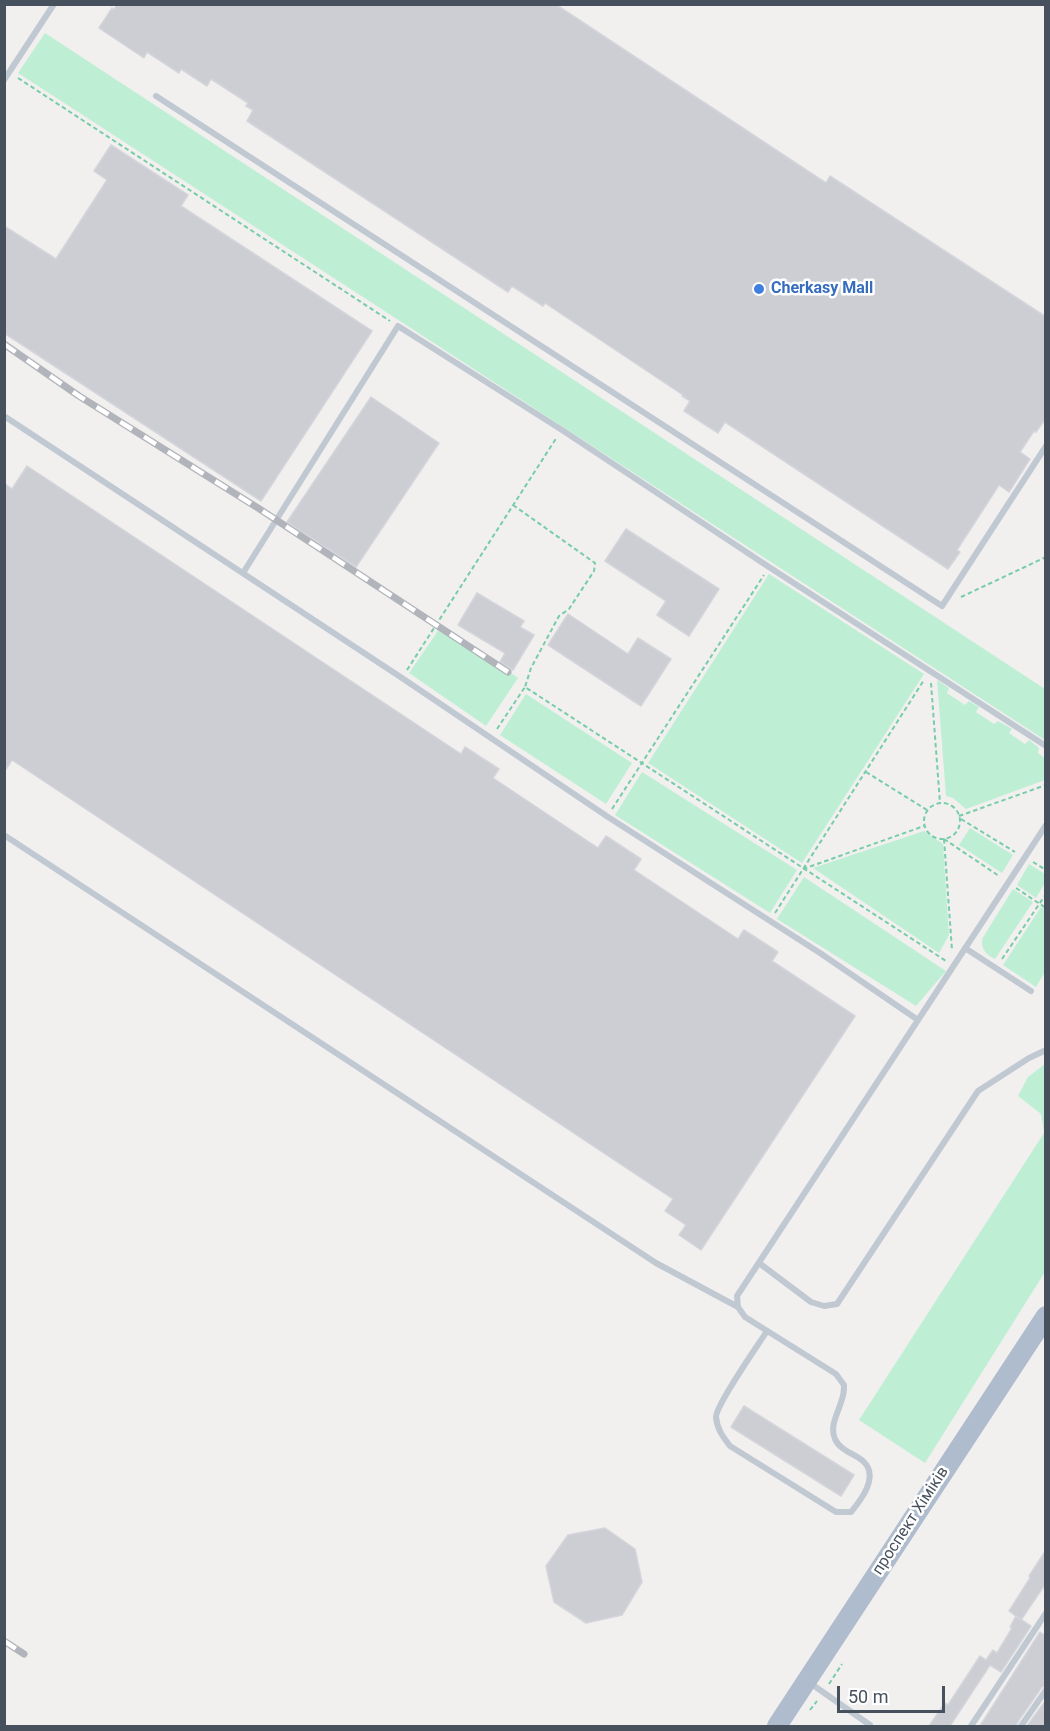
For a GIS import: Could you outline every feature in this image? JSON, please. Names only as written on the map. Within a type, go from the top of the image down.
[{"type":"main road","name":"проспект Хіміків","points":[[777,1726],[1046,1316]]},
{"type":"lane","points":[[4,80],[54,4]]},
{"type":"lane","points":[[156,96],[942,606],[1046,446]]},
{"type":"lane","points":[[243,573],[398,326],[562,430],[1046,746]]},
{"type":"lane","points":[[4,416],[402,678],[608,817],[820,953],[918,1020]]},
{"type":"lane","points":[[738,1307],[737,1296],[1046,825]]},
{"type":"lane","points":[[4,836],[656,1263],[738,1307],[745,1317],[836,1374],[844,1384],[843,1397],[833,1427],[835,1440],[849,1454],[864,1462],[869,1473],[868,1485],[851,1512],[836,1512],[730,1446],[720,1433],[716,1415],[767,1331]]},
{"type":"lane","points":[[965,948],[1032,991]]},
{"type":"lane","points":[[759,1263],[811,1302],[824,1306],[837,1304],[978,1091],[1046,1050]]},
{"type":"lane","points":[[971,1726],[1046,1613]]},
{"type":"lane","points":[[807,1681],[870,1725]]},
{"type":"lane","points":[[1021,1726],[1046,1690]]},
{"type":"path","points":[[9,73],[398,326]]},
{"type":"path","points":[[402,678],[562,430]]},
{"type":"path","points":[[491,738],[525,687],[531,668],[559,616],[569,609],[594,571],[595,563],[513,505]]},
{"type":"path","points":[[942,606],[1046,557]]},
{"type":"path","points":[[608,817],[769,567]]},
{"type":"path","points":[[770,921],[930,670]]},
{"type":"path","points":[[930,670],[940,803]]},
{"type":"path","points":[[525,687],[953,966]]},
{"type":"path","points":[[865,771],[927,810]]},
{"type":"path","points":[[959,817],[1046,785]]},
{"type":"path","points":[[1046,870],[959,817],[949,804],[940,803],[931,806],[924,816],[924,826],[928,834],[944,839],[1046,908]]},
{"type":"path","points":[[944,839],[958,830],[959,817]]},
{"type":"path","points":[[803,869],[924,826]]},
{"type":"path","points":[[944,839],[953,966]]},
{"type":"path","points":[[996,968],[1046,894]]},
{"type":"green space","points":[[45,33],[1045,689],[1045,740],[18,73]]},
{"type":"green space","points":[[769,574],[924,674],[802,863],[648,763]]},
{"type":"green space","points":[[442,625],[518,678],[486,726],[409,673]]},
{"type":"green space","points":[[937,680],[949,688],[947,693],[965,705],[969,701],[979,707],[976,712],[994,724],[998,721],[1012,729],[1009,733],[1025,744],[1029,740],[1039,748],[1038,753],[1045,758],[1045,780],[966,809],[953,798],[946,796]]},
{"type":"green space","points":[[526,694],[632,763],[606,804],[500,735]]},
{"type":"green space","points":[[642,772],[797,870],[770,913],[615,815]]},
{"type":"green space","points":[[970,828],[1013,855],[1002,873],[959,845]]},
{"type":"green space","points":[[924,831],[943,844],[949,935],[939,953],[813,868]]},
{"type":"green space","points":[[1029,864],[1045,874],[1045,883],[1036,898],[1017,885]]},
{"type":"green space","points":[[804,877],[946,971],[916,1006],[777,919]]},
{"type":"green space","points":[[1013,889],[1033,902],[995,959],[985,951],[982,939]]},
{"type":"green space","points":[[1041,907],[1045,909],[1045,972],[1036,987],[1003,965]]},
{"type":"green space","points":[[1045,1064],[1045,1272],[925,1463],[859,1420],[1044,1133],[1041,1114],[1018,1096],[1028,1077]]},
{"type":"building","name":"Cherkasy Mall","points":[[117,4],[555,4],[826,183],[830,176],[1046,317],[1046,418],[1020,452],[1030,459],[1009,492],[999,485],[957,550],[960,552],[948,569],[725,422],[718,433],[684,411],[690,401],[683,395],[545,303],[543,306],[512,286],[508,292],[247,121],[253,110],[246,106],[248,103],[211,79],[207,86],[181,69],[179,73],[147,52],[144,58],[99,28]]},
{"type":"building","points":[[111,145],[188,195],[181,206],[372,331],[261,501],[4,333],[4,226],[56,259],[107,180],[94,171]]},
{"type":"building","points":[[371,397],[439,443],[356,567],[287,522]]},
{"type":"building","points":[[27,466],[461,754],[465,747],[499,769],[493,778],[598,848],[606,836],[641,859],[634,870],[738,939],[744,930],[778,952],[772,961],[855,1016],[701,1250],[679,1235],[686,1225],[665,1211],[673,1199],[12,760],[4,772],[4,483],[12,489]]},
{"type":"building","points":[[626,529],[719,589],[689,636],[657,615],[666,601],[605,561]]},
{"type":"building","points":[[477,593],[524,621],[520,627],[534,635],[513,670],[500,662],[505,653],[458,625]]},
{"type":"building","points":[[568,614],[628,654],[638,638],[671,659],[641,706],[548,645]]},
{"type":"building","points":[[744,1406],[854,1475],[841,1496],[731,1427]]},
{"type":"building","points":[[605,1528],[635,1549],[642,1582],[622,1615],[586,1623],[554,1602],[546,1566],[568,1535]]},
{"type":"building","points":[[1046,1550],[1046,1583],[1021,1620],[1009,1611]]},
{"type":"building","points":[[1016,1616],[1031,1626],[1001,1672],[990,1665],[950,1726],[929,1726],[945,1703],[948,1705],[980,1656],[986,1660],[993,1650],[997,1653],[1012,1628],[1010,1627]]},
{"type":"building","points":[[1040,1632],[1046,1636],[1046,1685],[1042,1687],[1016,1726],[980,1726]]},
{"type":"building","points":[[1046,1700],[1046,1726],[1027,1726]]},
{"type":"railway","points":[[4,344],[79,396],[258,508],[508,672]]},
{"type":"railway","points":[[4,1641],[24,1654]]},
{"type":"place","name":"Cherkasy Mall","points":[[759,289]]}]
